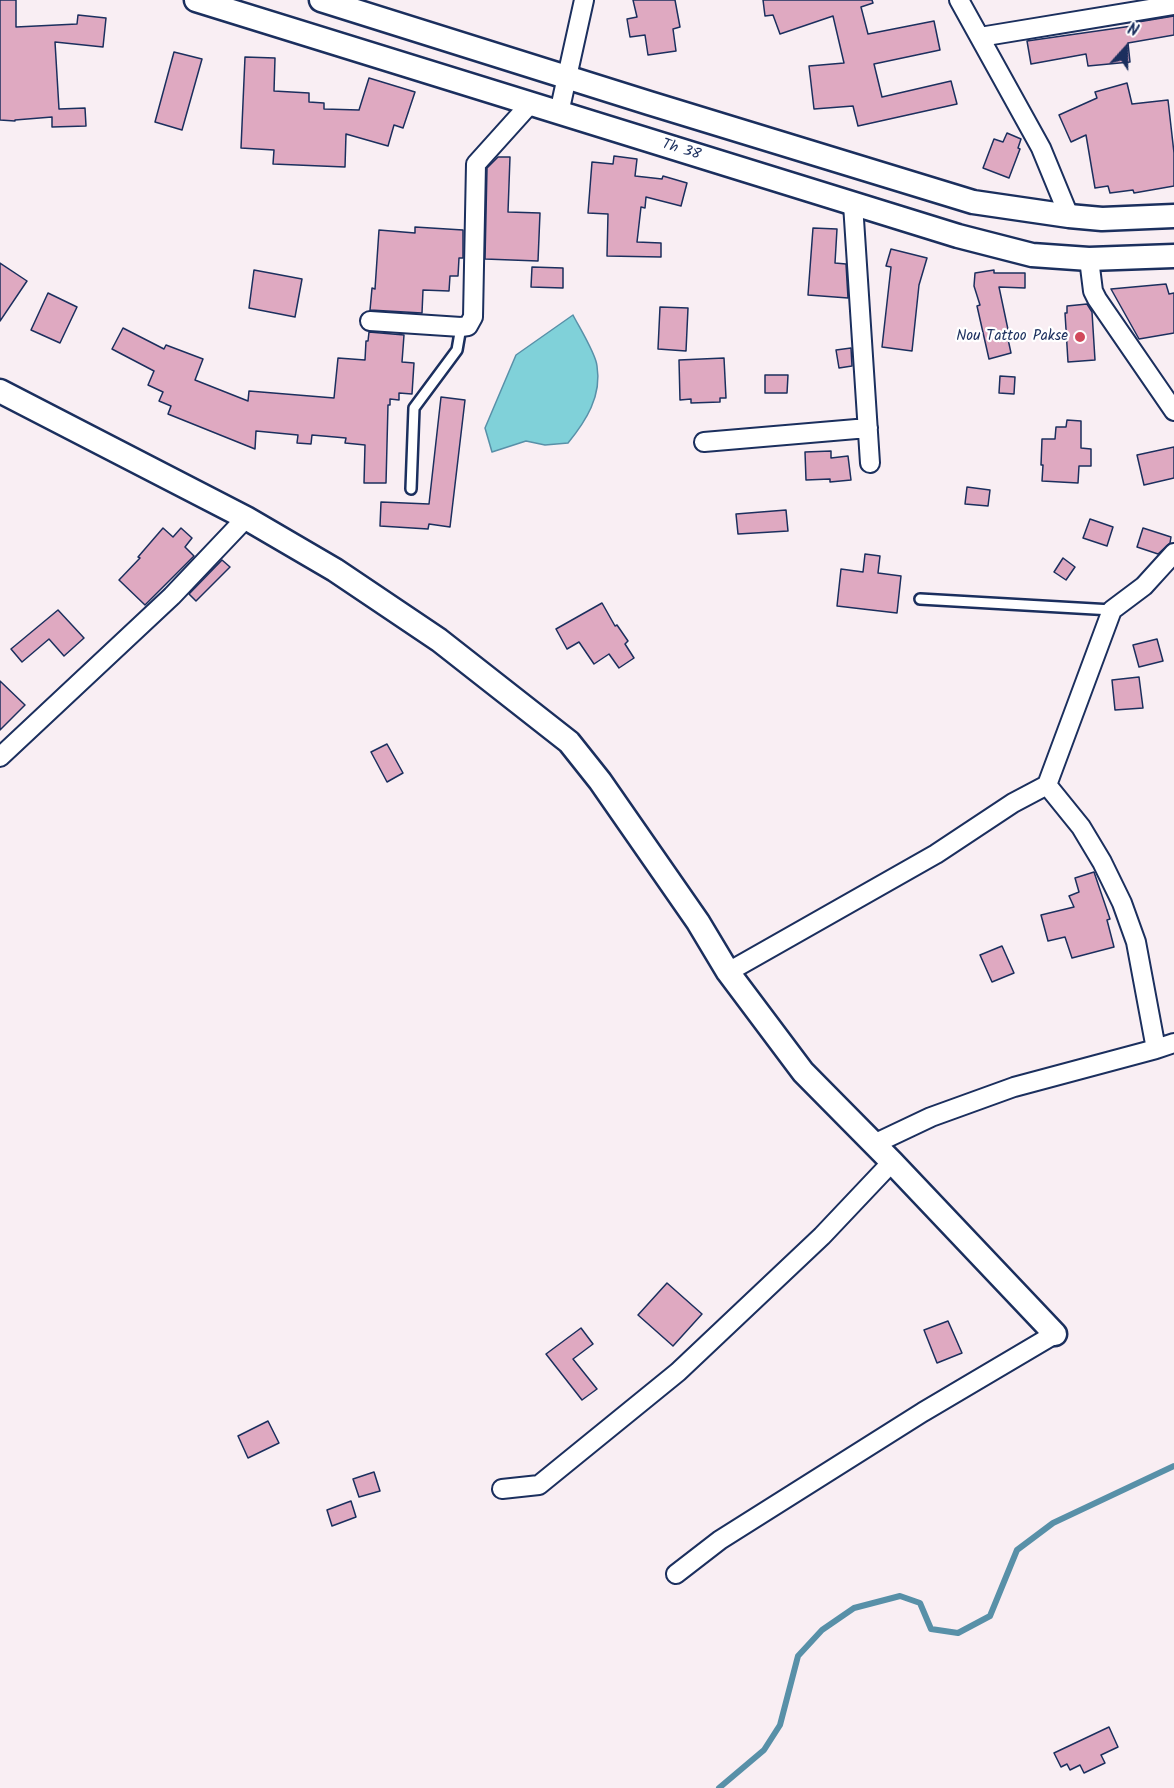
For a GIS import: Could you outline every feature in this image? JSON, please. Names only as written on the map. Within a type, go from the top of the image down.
[{"type":"street","name":"Th 38","points":[[196,0],[958,236],[1032,255],[1089,260],[1174,256]]},
{"type":"street","points":[[321,0],[973,202],[1102,219],[1174,216]]},
{"type":"street","points":[[559,113],[584,0]]},
{"type":"street","points":[[959,0],[1041,148],[1069,216]]},
{"type":"street","points":[[980,37],[1174,4]]},
{"type":"street","points":[[370,321],[468,326],[473,316],[476,164],[530,104]]},
{"type":"street","points":[[853,204],[870,463]]},
{"type":"street","points":[[1089,260],[1093,291],[1097,299],[1174,411]]},
{"type":"street","points":[[0,391],[246,518],[336,570],[439,640],[569,742],[607,790],[699,922],[728,972],[802,1072],[892,1162],[1055,1334],[923,1412],[720,1540],[676,1574]]},
{"type":"street","points":[[704,442],[868,428]]},
{"type":"street","points":[[0,757],[172,596],[246,518]]},
{"type":"street","points":[[728,972],[936,855],[1013,804],[1047,785],[1112,610],[1144,586],[1174,553]]},
{"type":"street","points":[[1047,785],[1081,827],[1102,862],[1122,903],[1136,942],[1156,1049]]},
{"type":"street","points":[[874,1144],[932,1117],[1014,1087],[1174,1043]]},
{"type":"street","points":[[502,1489],[539,1485],[678,1372],[822,1236],[892,1162]]},
{"type":"lane","points":[[411,489],[414,408],[457,350],[461,327]]},
{"type":"lane","points":[[920,599],[1112,610]]},
{"type":"water","points":[[573,315],[591,348],[596,361],[598,377],[595,398],[581,426],[568,443],[545,445],[526,441],[492,452],[485,428],[516,355]]},
{"type":"building","points":[[0,0],[16,0],[16,27],[77,24],[78,15],[106,18],[103,47],[55,42],[59,109],[85,108],[86,126],[52,127],[52,117],[15,121],[0,120]]},
{"type":"building","points":[[633,0],[675,0],[680,27],[673,29],[676,51],[648,55],[645,35],[630,37],[627,19],[637,17]]},
{"type":"building","points":[[763,0],[872,0],[873,3],[861,7],[868,34],[934,21],[940,50],[874,64],[882,97],[951,81],[957,104],[858,126],[853,106],[814,109],[809,66],[844,63],[833,16],[780,34],[773,15],[765,16]]},
{"type":"building","points":[[1174,16],[1174,35],[1128,43],[1130,62],[1088,66],[1086,54],[1031,64],[1027,41],[1132,26],[1132,23]]},
{"type":"building","points":[[174,52],[202,59],[182,130],[155,122]]},
{"type":"building","points":[[245,57],[275,58],[274,91],[309,93],[309,102],[324,103],[324,109],[359,110],[369,78],[415,92],[403,128],[394,125],[388,146],[346,134],[345,167],[273,164],[274,150],[241,148]]},
{"type":"building","points":[[1127,83],[1132,104],[1168,100],[1174,153],[1174,186],[1134,193],[1133,190],[1110,193],[1108,186],[1095,188],[1086,135],[1071,142],[1059,115],[1097,98],[1095,92]]},
{"type":"building","points":[[1007,133],[1021,139],[1018,148],[1020,149],[1009,178],[983,168],[994,139],[1003,142]]},
{"type":"building","points":[[614,156],[637,159],[635,176],[662,179],[663,176],[687,183],[681,206],[646,197],[645,208],[641,207],[637,242],[661,243],[661,257],[607,256],[608,214],[588,213],[592,162],[613,164]]},
{"type":"building","points":[[498,157],[510,157],[508,212],[540,213],[538,261],[485,259],[487,168]]},
{"type":"building","points":[[415,227],[463,230],[463,258],[459,258],[458,276],[450,276],[449,291],[423,290],[422,313],[370,310],[372,288],[375,289],[379,230],[415,233]]},
{"type":"building","points":[[813,228],[837,229],[835,263],[846,264],[848,298],[808,295]]},
{"type":"building","points":[[891,249],[927,258],[919,285],[912,351],[882,347],[891,267],[886,266]]},
{"type":"building","points":[[0,263],[27,281],[0,321]]},
{"type":"building","points":[[532,267],[563,268],[563,288],[531,287]]},
{"type":"building","points":[[254,270],[302,279],[295,317],[249,308]]},
{"type":"building","points":[[994,270],[994,273],[1025,273],[1025,288],[999,287],[1011,353],[989,359],[977,306],[980,305],[974,286],[975,273]]},
{"type":"building","points":[[1166,284],[1169,294],[1174,293],[1174,333],[1139,339],[1111,289]]},
{"type":"building","points":[[48,293],[77,307],[60,343],[31,330]]},
{"type":"building","name":"Nou Tattoo Pakse","points":[[1087,304],[1092,312],[1095,360],[1068,362],[1065,313],[1067,313],[1067,306]]},
{"type":"building","points":[[660,307],[688,308],[686,351],[658,349]]},
{"type":"building","points":[[123,328],[164,349],[166,345],[203,359],[195,380],[248,401],[249,391],[334,398],[338,358],[365,360],[369,332],[404,335],[402,362],[414,363],[412,394],[399,393],[399,400],[390,399],[390,405],[388,405],[386,483],[364,483],[365,445],[345,443],[346,438],[312,435],[311,444],[297,443],[298,435],[256,431],[255,449],[168,414],[171,406],[159,401],[163,392],[148,385],[154,371],[112,349]]},
{"type":"building","points":[[851,348],[852,366],[839,368],[836,350]]},
{"type":"building","points":[[724,358],[726,398],[720,398],[720,402],[691,403],[691,399],[680,400],[679,360]]},
{"type":"building","points":[[765,375],[788,375],[787,393],[765,393]]},
{"type":"building","points":[[1000,376],[1015,377],[1014,394],[999,393]]},
{"type":"building","points":[[441,397],[465,400],[450,527],[429,524],[428,529],[380,526],[381,502],[429,504]]},
{"type":"building","points":[[1067,420],[1081,421],[1081,448],[1091,449],[1091,466],[1079,466],[1078,483],[1042,481],[1042,439],[1055,439],[1056,427],[1066,427]]},
{"type":"building","points":[[1174,447],[1174,478],[1144,485],[1137,455]]},
{"type":"building","points":[[831,451],[831,458],[848,456],[851,480],[830,482],[830,479],[806,480],[805,452]]},
{"type":"building","points":[[967,487],[990,490],[988,506],[965,504]]},
{"type":"building","points":[[786,510],[788,531],[738,534],[736,514]]},
{"type":"building","points":[[1090,519],[1113,527],[1107,546],[1083,538]]},
{"type":"building","points":[[163,528],[173,537],[181,528],[192,538],[185,547],[194,556],[145,605],[119,580],[140,558],[138,557]]},
{"type":"building","points":[[1143,528],[1171,537],[1170,543],[1158,554],[1137,547]]},
{"type":"building","points":[[865,554],[880,556],[878,573],[901,576],[897,613],[837,606],[841,569],[863,572]]},
{"type":"building","points":[[1063,558],[1075,567],[1066,580],[1054,572]]},
{"type":"building","points":[[222,560],[230,567],[196,601],[189,594]]},
{"type":"building","points":[[602,603],[615,626],[617,625],[628,641],[625,644],[634,658],[619,668],[609,654],[594,664],[579,642],[567,649],[556,629]]},
{"type":"building","points":[[58,610],[84,638],[64,656],[49,639],[22,662],[11,649]]},
{"type":"building","points":[[1157,639],[1163,661],[1139,667],[1133,645]]},
{"type":"building","points":[[1139,677],[1143,708],[1115,710],[1112,680]]},
{"type":"building","points":[[0,681],[25,705],[0,730]]},
{"type":"building","points":[[387,744],[403,773],[387,782],[371,752]]},
{"type":"building","points":[[1094,872],[1110,919],[1107,920],[1114,947],[1072,958],[1065,937],[1048,941],[1041,915],[1074,907],[1069,896],[1079,892],[1075,878]]},
{"type":"building","points":[[1002,946],[1014,973],[992,982],[980,955]]},
{"type":"building","points":[[667,1283],[702,1314],[673,1346],[638,1315]]},
{"type":"building","points":[[948,1321],[962,1353],[937,1363],[924,1330]]},
{"type":"building","points":[[581,1328],[593,1344],[573,1359],[597,1389],[582,1400],[546,1354]]},
{"type":"building","points":[[268,1421],[279,1443],[248,1458],[238,1436]]},
{"type":"building","points":[[374,1472],[380,1491],[359,1497],[353,1479]]},
{"type":"building","points":[[351,1501],[356,1517],[332,1526],[327,1510]]},
{"type":"building","points":[[1109,1727],[1118,1747],[1101,1755],[1105,1763],[1084,1773],[1080,1765],[1070,1770],[1067,1764],[1061,1767],[1054,1753]]},
{"type":"waterway","points":[[719,1788],[764,1750],[780,1725],[798,1656],[822,1630],[854,1608],[900,1596],[920,1603],[931,1629],[958,1633],[990,1616],[1017,1550],[1053,1523],[1174,1466]]},
{"type":"place","name":"Nou Tattoo Pakse","points":[[1080,337]]}]
